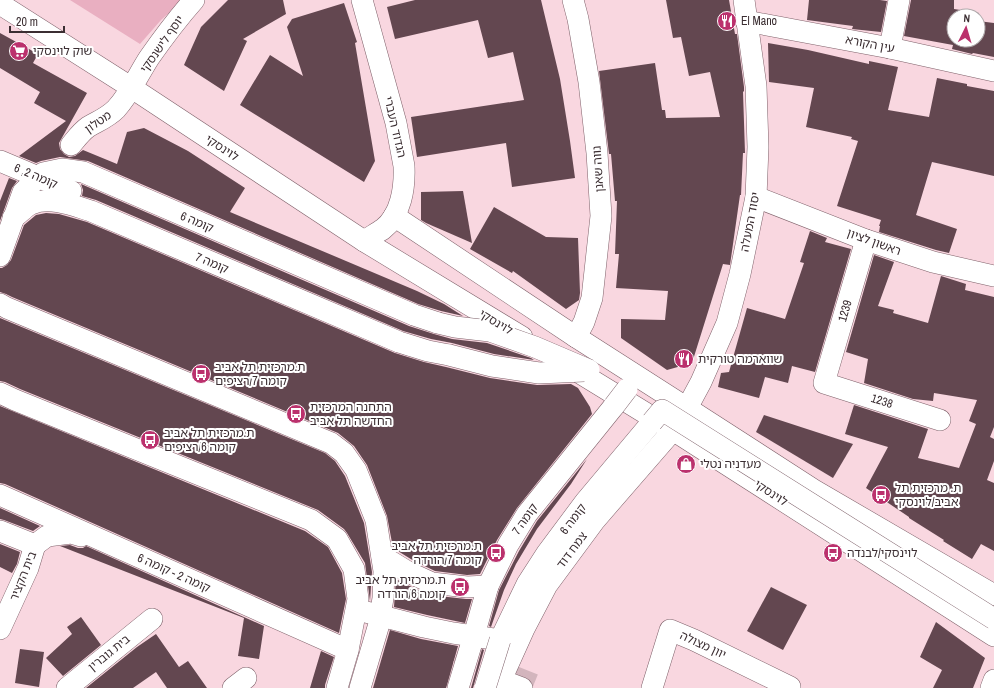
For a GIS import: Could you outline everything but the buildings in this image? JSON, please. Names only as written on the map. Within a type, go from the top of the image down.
[{"type":"street","name":"יוסף לישנסקי","points":[[132,88],[154,52],[194,0]]},
{"type":"street","name":"הגדוד העברי","points":[[362,0],[396,123],[404,166],[403,192],[394,216],[384,228],[364,241]]},
{"type":"street","name":"נווה שאנן","points":[[573,0],[578,19],[589,82],[597,153],[601,216],[592,298],[584,322],[576,337]]},
{"type":"street","name":"יסוד המעלה","points":[[673,430],[701,382],[727,323],[740,274],[756,197],[758,147],[756,86],[744,0]]},
{"type":"street","points":[[890,48],[898,0]]},
{"type":"street","name":"לוינסקי","points":[[0,4],[132,88],[364,241],[673,430],[994,636]]},
{"type":"street","name":"עין הקורא","points":[[746,21],[890,48],[994,71]]},
{"type":"street","name":"מטלון","points":[[75,140],[87,128],[101,121],[112,112],[132,88]]},
{"type":"street","name":"קומה 2, 6","points":[[0,161],[30,172],[71,191]]},
{"type":"street","name":"קומה 6","points":[[0,254],[23,192],[43,173],[62,169],[83,172],[408,312],[438,323],[456,327],[490,331],[535,347],[589,370],[627,389],[662,410],[994,619]]},
{"type":"street","points":[[0,254],[30,172]]},
{"type":"street","name":"ראשון לציון","points":[[756,197],[866,240],[933,262],[994,276]]},
{"type":"street","name":"קומה 7","points":[[0,254],[13,218],[30,204],[46,201],[60,202],[91,211],[400,342],[428,351],[492,366],[539,373],[589,370]]},
{"type":"street","points":[[394,216],[576,337],[814,490],[994,595]]},
{"type":"street","name":"1239","points":[[824,382],[866,240]]},
{"type":"street","points":[[0,304],[330,443],[344,454],[356,470],[376,520],[384,571],[383,598],[379,624],[360,688]]},
{"type":"street","name":"1238","points":[[824,382],[940,420]]},
{"type":"street","name":"קומה 7","points":[[458,688],[488,586],[508,545],[527,514],[627,389]]},
{"type":"street","points":[[0,393],[311,520],[337,540],[354,569],[358,598],[348,650],[337,688]]},
{"type":"street","name":"קומה 6","points":[[494,685],[500,640],[527,584],[547,553],[585,502],[662,410]]},
{"type":"street","name":"צמח דוד","points":[[494,685],[547,584],[595,520],[673,430]]},
{"type":"street","name":"קומה 2 - קומה 6","points":[[0,495],[348,650]]},
{"type":"street","points":[[0,531],[35,545],[48,536],[71,533],[105,545],[165,558]]},
{"type":"street","name":"בית הקציר","points":[[0,629],[28,568],[35,545]]},
{"type":"street","points":[[382,556],[408,572],[432,583],[466,587],[488,586]]},
{"type":"street","points":[[356,609],[424,627],[500,640]]},
{"type":"street","name":"בית גוברין","points":[[67,688],[152,619]]},
{"type":"street","name":"יוון מצולה","points":[[652,688],[670,630],[694,640],[790,688]]},
{"type":"street","points":[[992,688],[994,680]]},
{"type":"street","points":[[494,685],[522,688]]},
{"type":"shaded area","points":[[70,0],[182,0],[161,20],[140,44]]},
{"type":"tunnel","points":[[457,653],[543,688]]},
{"type":"place","name":"El Mano","points":[[727,21]]},
{"type":"place","name":"שוק לוינסקי","points":[[19,51]]},
{"type":"place","name":"שווארמה טורקית","points":[[684,359]]},
{"type":"place","name":"ת.מרכזית תל אביב קומה 7/רציפים","points":[[201,374]]},
{"type":"place","name":"התחנה המרכזית החדשה תל אביב","points":[[296,414]]},
{"type":"place","name":"ת.מרכזית תל אביב קומה 6/רציפים","points":[[150,440]]},
{"type":"place","name":"מעדניה נטלי","points":[[686,464]]},
{"type":"place","name":"ת. מרכזית תל אביב/לוינסקי","points":[[881,495]]},
{"type":"place","name":"ת.מרכזית תל אביב קומה 7/הורדה","points":[[496,553]]},
{"type":"place","name":"לוינסקי/לבנדה","points":[[833,553]]},
{"type":"place","name":"ת.מרכזית תל אביב קומה 6/הורדה","points":[[460,587]]}]
